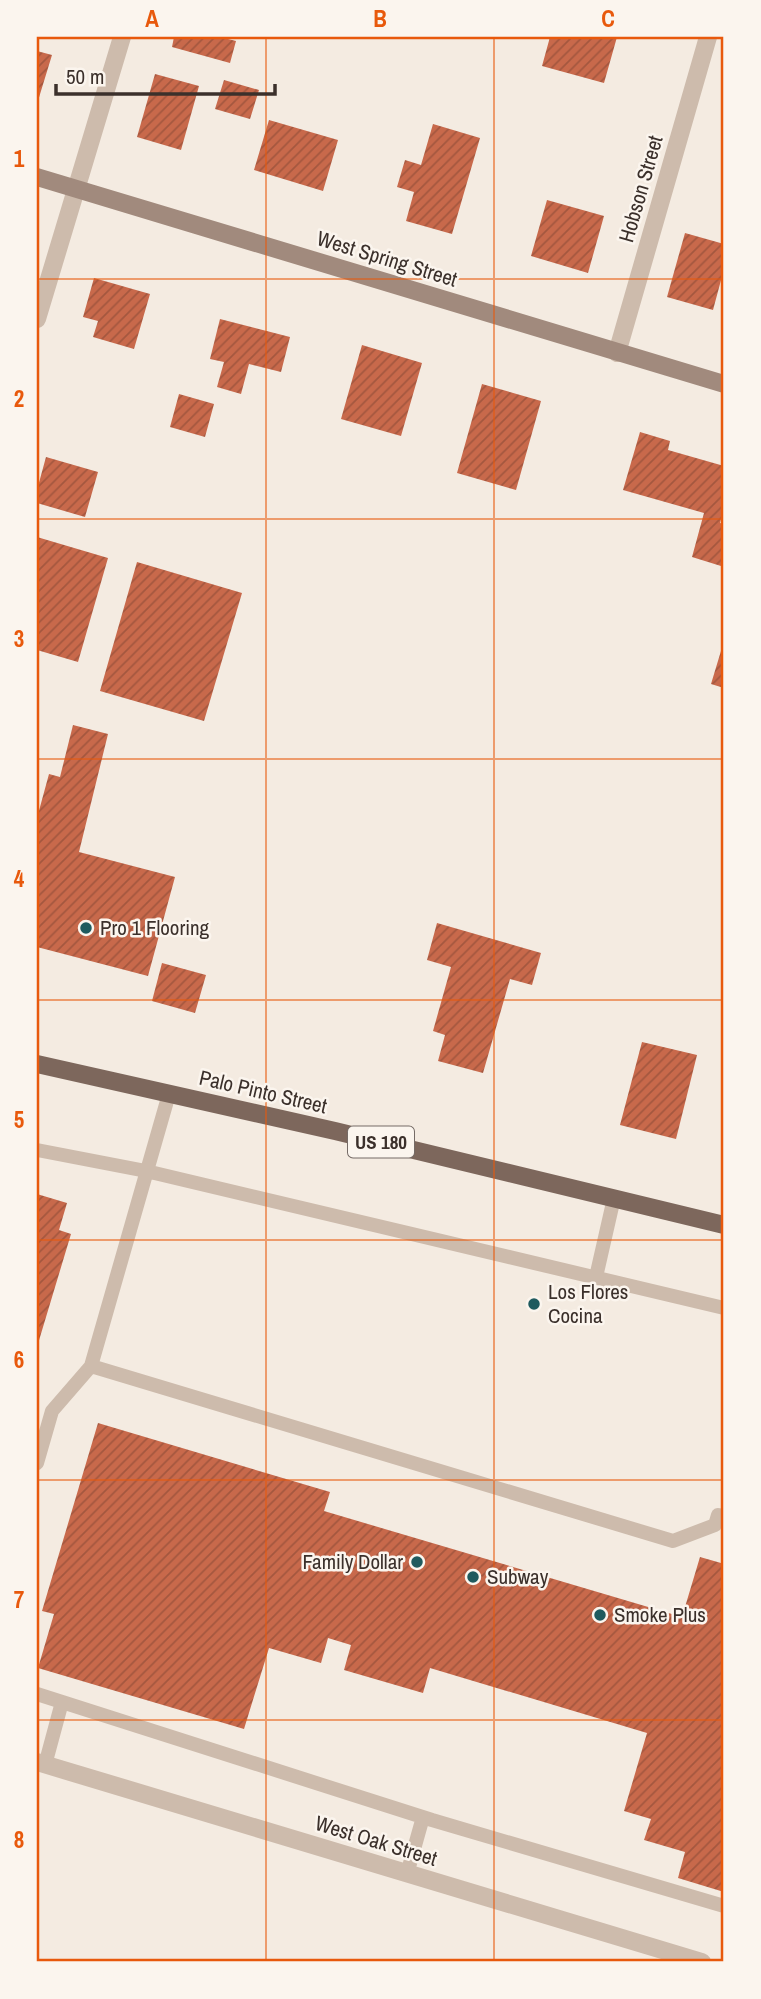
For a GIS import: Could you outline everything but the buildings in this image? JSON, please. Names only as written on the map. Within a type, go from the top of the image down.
[{"type":"main road","name":"Palo Pinto Street","points":[[37,1064],[724,1225]]},
{"type":"street","points":[[37,319],[122,37]]},
{"type":"street","name":"Hobson Street","points":[[617,353],[708,37]]},
{"type":"street","name":"West Spring Street","points":[[37,177],[724,384]]},
{"type":"street","name":"West Oak Street","points":[[41,1764],[702,1962]]},
{"type":"lane","points":[[37,1463],[52,1411],[91,1366],[169,1094]]},
{"type":"lane","points":[[37,1150],[146,1171],[724,1308]]},
{"type":"lane","points":[[596,1277],[614,1198]]},
{"type":"lane","points":[[91,1366],[673,1541],[715,1525],[718,1515],[724,1517]]},
{"type":"lane","points":[[37,1694],[424,1817],[724,1906]]},
{"type":"lane","points":[[41,1764],[62,1702]]},
{"type":"lane","points":[[407,1874],[424,1817]]},
{"type":"place","name":"Pro 1 Flooring","points":[[86,928]]},
{"type":"place","name":"Los Flores Cocina","points":[[534,1304]]},
{"type":"place","name":"Family Dollar","points":[[417,1562]]},
{"type":"place","name":"Subway","points":[[473,1577]]},
{"type":"place","name":"Smoke Plus","points":[[600,1615]]}]
